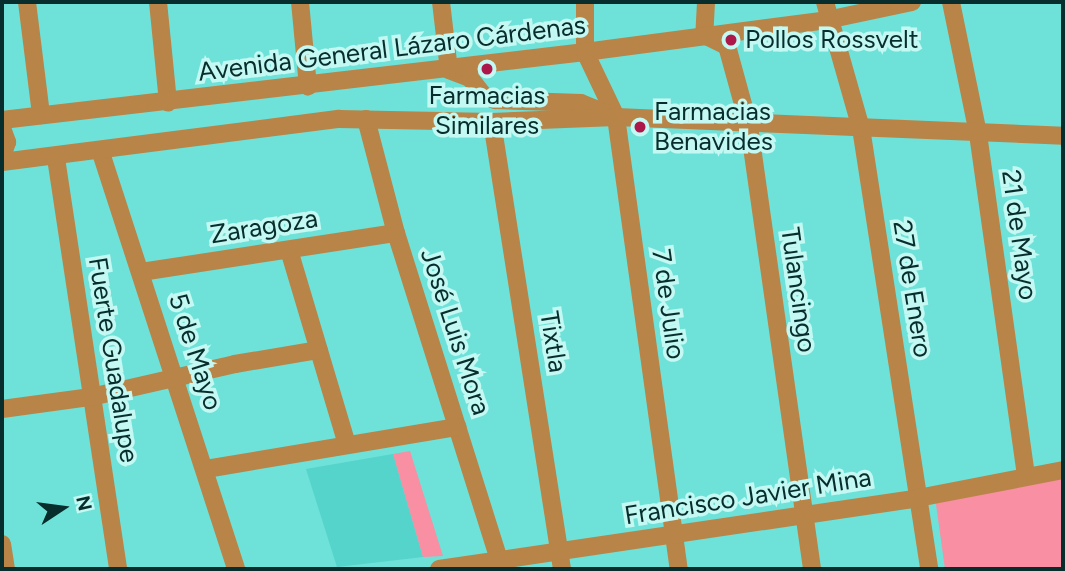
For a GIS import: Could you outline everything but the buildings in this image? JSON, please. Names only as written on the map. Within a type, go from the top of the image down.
[{"type":"street","points":[[27,2],[41,115]]},
{"type":"street","points":[[158,2],[168,103]]},
{"type":"street","points":[[300,2],[308,87]]},
{"type":"street","points":[[441,2],[449,70],[470,79],[484,96],[495,100],[581,103],[616,117]]},
{"type":"street","points":[[584,52],[585,2]]},
{"type":"street","points":[[704,35],[706,2]]},
{"type":"street","name":"27 de Enero","points":[[825,2],[827,20],[861,128],[929,569]]},
{"type":"street","name":"Avenida General Lázaro Cárdenas","points":[[2,120],[449,70],[827,20],[912,2]]},
{"type":"street","name":"21 de Mayo","points":[[951,2],[978,134],[1026,476]]},
{"type":"street","name":"Tulancingo","points":[[704,35],[727,46],[748,125],[812,569]]},
{"type":"street","name":"7 de Julio","points":[[584,52],[616,117],[679,569]]},
{"type":"street","points":[[2,128],[7,142],[2,160],[56,158],[327,120],[366,119],[492,122],[616,117],[748,125],[1063,136]]},
{"type":"street","name":"José Luis Mora","points":[[366,119],[396,233],[499,559]]},
{"type":"street","name":"Tixtla","points":[[492,122],[561,561]]},
{"type":"street","name":"5 de Mayo","points":[[101,152],[206,468],[236,569]]},
{"type":"street","name":"Fuerte Guadalupe","points":[[56,158],[118,569]]},
{"type":"street","name":"Zaragoza","points":[[141,272],[396,233]]},
{"type":"street","points":[[289,250],[347,445]]},
{"type":"street","points":[[2,409],[91,397],[319,350]]},
{"type":"street","points":[[206,468],[458,427]]},
{"type":"street","name":"Francisco Javier Mina","points":[[439,569],[499,559],[561,561],[673,533],[918,498],[1063,470]]},
{"type":"street","points":[[2,544],[6,569]]},
{"type":"shaded area","points":[[410,451],[443,556],[423,557],[393,454]]},
{"type":"shaded area","points":[[393,454],[423,557],[337,567],[306,469]]},
{"type":"shaded area","points":[[1063,475],[1063,569],[945,569],[935,497]]},
{"type":"place","name":"Pollos Rossvelt","points":[[731,40]]},
{"type":"place","name":"Farmacias Similares","points":[[487,69]]},
{"type":"place","name":"Farmacias Benavides","points":[[640,127]]}]
